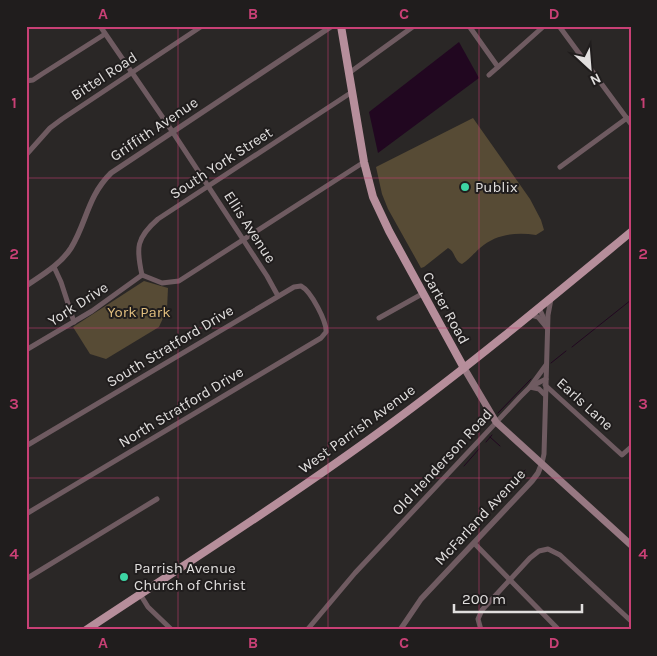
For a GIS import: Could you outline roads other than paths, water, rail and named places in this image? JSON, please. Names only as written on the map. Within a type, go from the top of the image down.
[{"type":"main road","name":"Carter Road","points":[[341,26],[364,162],[372,192],[380,213],[422,294],[496,422],[631,545]]},
{"type":"main road","name":"West Parrish Avenue","points":[[87,629],[329,468],[464,368],[631,232]]},
{"type":"street","points":[[26,81],[33,80],[109,26]]},
{"type":"street","name":"Bittel Road","points":[[26,155],[50,128],[202,26]]},
{"type":"street","name":"Griffith Avenue","points":[[26,286],[54,267],[70,250],[90,202],[104,180],[118,167],[332,26]]},
{"type":"street","points":[[349,73],[414,26]]},
{"type":"street","points":[[469,26],[498,67]]},
{"type":"street","points":[[489,75],[544,26]]},
{"type":"street","points":[[559,26],[629,121],[560,167]]},
{"type":"street","name":"Ellis Avenue","points":[[103,30],[244,240],[278,296]]},
{"type":"street","name":"South York Street","points":[[142,276],[137,252],[140,240],[147,229],[158,219],[352,92]]},
{"type":"street","points":[[142,276],[162,283],[179,281],[364,162]]},
{"type":"street","points":[[54,267],[74,322]]},
{"type":"street","name":"York Drive","points":[[26,350],[74,322],[142,276]]},
{"type":"street","name":"South Stratford Drive","points":[[26,446],[294,287],[302,286],[308,290],[318,309]]},
{"type":"street","points":[[379,318],[422,294]]},
{"type":"street","points":[[546,379],[548,308],[552,298]]},
{"type":"street","points":[[539,308],[547,328]]},
{"type":"street","name":"North Stratford Drive","points":[[26,514],[321,338],[326,329],[318,309]]},
{"type":"street","points":[[531,315],[538,317],[547,328]]},
{"type":"street","points":[[544,394],[538,389],[530,387],[547,365]]},
{"type":"street","name":"McFarland Avenue","points":[[401,629],[421,599],[538,473],[544,454],[544,394],[546,379]]},
{"type":"street","name":"Old Henderson Road","points":[[308,630],[355,573],[496,422],[530,387],[546,379]]},
{"type":"street","name":"Earls Lane","points":[[545,385],[622,455],[631,447]]},
{"type":"street","points":[[26,579],[157,499]]},
{"type":"street","points":[[474,543],[559,630]]},
{"type":"street","points":[[481,630],[478,623],[480,614],[510,579],[539,551],[544,549],[553,550],[631,621]]},
{"type":"street","points":[[140,594],[148,607],[172,630]]},
{"type":"waterway","points":[[572,347],[631,300]]},
{"type":"waterway","points":[[551,363],[566,351]]},
{"type":"waterway","points":[[498,413],[531,379]]},
{"type":"waterway","points":[[486,442],[492,435]]},
{"type":"waterway","points":[[490,437],[500,446]]},
{"type":"waterway","points":[[464,466],[479,449]]},
{"type":"waterway","points":[[520,476],[525,470]]},
{"type":"waterway","points":[[495,498],[514,482]]},
{"type":"place","name":"Publix","points":[[465,187]]},
{"type":"place","name":"Parrish Avenue Church of Christ","points":[[124,577]]},
{"type":"park label","name":"York Park","points":[[139,312]]}]
